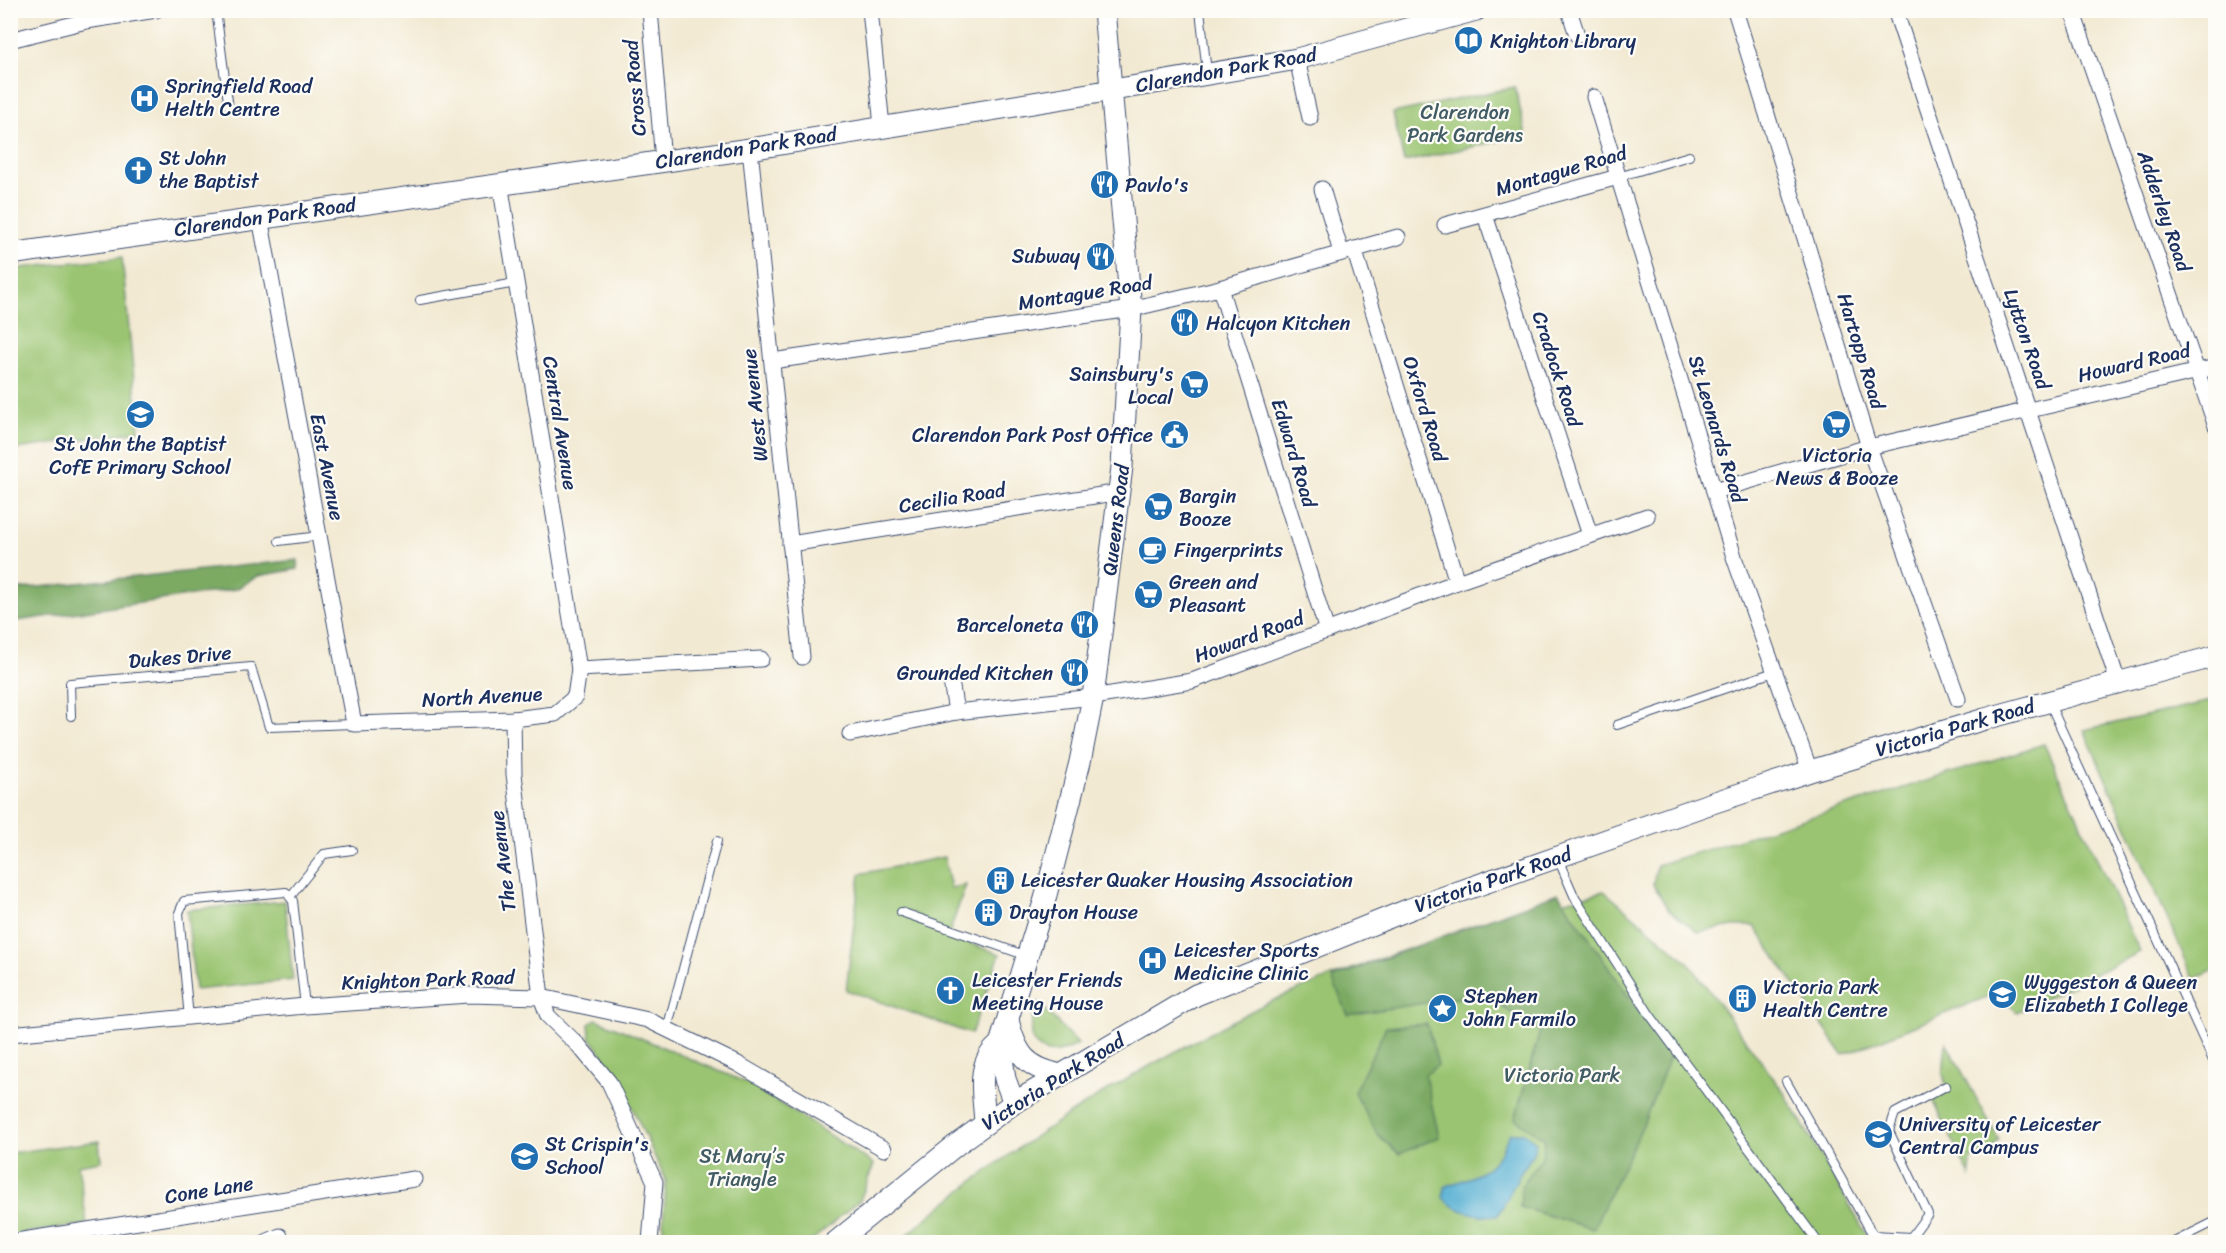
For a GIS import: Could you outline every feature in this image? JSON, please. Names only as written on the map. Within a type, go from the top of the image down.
[{"type":"street","points":[[10,39],[86,21],[156,10]]},
{"type":"street","name":"Cross Road","points":[[650,10],[663,161]]},
{"type":"street","points":[[870,10],[882,126]]},
{"type":"street","name":"Queens Road","points":[[1014,1103],[1005,1079],[1000,1044],[1029,956],[1061,842],[1093,697],[1120,492],[1131,346],[1131,309],[1104,10]]},
{"type":"street","name":"Clarendon Park Road","points":[[10,254],[750,149],[1113,90],[1297,59],[1476,10]]},
{"type":"street","points":[[1569,10],[1576,35]]},
{"type":"street","name":"Hartopp Road","points":[[1735,10],[1869,447],[1958,699]]},
{"type":"street","name":"Lytton Road","points":[[1895,10],[2118,682]]},
{"type":"street","name":"Adderley Road","points":[[2072,10],[2216,426]]},
{"type":"street","points":[[1297,59],[1310,118]]},
{"type":"street","name":"St Leonards Road","points":[[1594,96],[1735,560],[1810,771]]},
{"type":"street","name":"West Avenue","points":[[750,149],[802,657]]},
{"type":"street","name":"Montague Road","points":[[1445,225],[1618,177]]},
{"type":"street","name":"Central Avenue","points":[[500,183],[579,669]]},
{"type":"street","name":"Oxford Road","points":[[1322,189],[1347,250],[1457,582]]},
{"type":"street","name":"Cradock Road","points":[[1485,215],[1590,535]]},
{"type":"street","name":"East Avenue","points":[[260,218],[354,724]]},
{"type":"street","name":"Montague Road","points":[[772,362],[1131,309],[1220,288],[1398,237]]},
{"type":"street","name":"Edward Road","points":[[1220,288],[1327,631]]},
{"type":"street","name":"Howard Road","points":[[1714,491],[1869,447],[2028,408],[2216,367]]},
{"type":"street","name":"Cecilia Road","points":[[790,544],[1120,492]]},
{"type":"street","name":"Howard Road","points":[[850,734],[956,712],[1093,697],[1192,681],[1457,582],[1647,516]]},
{"type":"street","name":"Victoria Park Road","points":[[836,1242],[1014,1103],[1196,996],[1410,909],[1810,771],[2048,701],[2216,656]]},
{"type":"street","points":[[579,669],[761,659]]},
{"type":"street","name":"North Avenue","points":[[354,724],[513,719],[555,714],[575,697],[579,669]]},
{"type":"street","points":[[951,681],[956,712]]},
{"type":"street","name":"The Avenue","points":[[513,719],[514,774],[541,998]]},
{"type":"street","name":"Knighton Park Road","points":[[10,1034],[305,1006],[469,995],[541,998],[648,1020],[738,1064],[884,1149]]},
{"type":"street","points":[[541,998],[548,1016],[580,1047],[609,1083],[655,1182],[650,1242]]},
{"type":"street","points":[[1008,1019],[1016,1048],[1023,1058],[1038,1069],[1061,1075]]},
{"type":"street","name":"Queens Road","points":[[985,1124],[981,1075],[990,1052],[1000,1044]]},
{"type":"street","name":"Cone Lane","points":[[10,1242],[414,1179]]},
{"type":"lane","points":[[216,10],[229,109]]},
{"type":"lane","points":[[1200,10],[1208,74]]},
{"type":"lane","name":"Montague Road","points":[[1618,177],[1689,156]]},
{"type":"lane","points":[[420,300],[516,283]]},
{"type":"lane","points":[[279,541],[319,536]]},
{"type":"lane","name":"Dukes Drive","points":[[71,716],[70,683],[251,667],[269,727],[354,724]]},
{"type":"lane","points":[[1617,725],[1774,672]]},
{"type":"lane","points":[[2048,701],[2216,1067]]},
{"type":"lane","points":[[667,1029],[717,841]]},
{"type":"lane","points":[[290,897],[324,854],[352,850]]},
{"type":"lane","points":[[1557,858],[1575,898],[1650,1015],[1818,1242]]},
{"type":"lane","points":[[189,1018],[179,913],[184,901],[286,892],[293,901],[305,1006]]},
{"type":"lane","points":[[901,912],[1029,956]]},
{"type":"lane","points":[[1786,1081],[1873,1235],[1912,1240],[1928,1214],[1889,1131],[1895,1113],[1946,1086]]},
{"type":"lane","points":[[2174,1242],[2216,1221]]},
{"type":"green space","name":"Clarendon Park Gardens","points":[[1515,87],[1526,135],[1404,162],[1393,113]]},
{"type":"green space","points":[[122,257],[139,431],[11,450],[11,269]]},
{"type":"green space","points":[[298,560],[298,569],[258,576],[236,589],[11,622],[11,590]]},
{"type":"green space","points":[[2215,700],[2215,970],[2194,979],[2084,730]]},
{"type":"green space","points":[[2044,744],[2140,952],[2017,1012],[1996,993],[1843,1055],[1754,926],[1733,926],[1698,932],[1669,910],[1653,884],[1657,865]]},
{"type":"green space","points":[[944,857],[951,888],[966,885],[948,936],[1000,954],[971,1034],[846,990],[860,874]]},
{"type":"green space","name":"Victoria Park","points":[[1604,891],[1689,963],[1785,1094],[1871,1242],[899,1242],[969,1184],[1081,1107],[1253,1010],[1312,984],[1394,954],[1478,926]]},
{"type":"green space","points":[[1558,893],[1670,1057],[1642,1127],[1593,1229],[1520,1207],[1522,1185],[1542,1158],[1545,1139],[1515,1119],[1540,1031],[1482,994],[1348,1015],[1332,978]]},
{"type":"green space","points":[[285,901],[293,980],[195,990],[187,910]]},
{"type":"green space","points":[[1038,1002],[1078,1044],[1052,1052],[1043,1051],[1037,1046],[1031,1027]]},
{"type":"green space","name":"St Mary’s Triangle","points":[[596,1019],[752,1085],[874,1164],[860,1200],[810,1242],[662,1242],[666,1181],[618,1077],[590,1037],[589,1024]]},
{"type":"green space","points":[[1427,1024],[1438,1065],[1425,1075],[1439,1137],[1399,1154],[1377,1134],[1354,1092],[1386,1027]]},
{"type":"green space","points":[[1946,1042],[1999,1140],[1994,1147],[1971,1159],[1970,1176],[1932,1098],[1946,1086],[1943,1074]]},
{"type":"green space","points":[[99,1141],[101,1161],[78,1165],[87,1224],[11,1235],[10,1153]]},
{"type":"water","points":[[1511,1133],[1524,1133],[1536,1142],[1535,1148],[1497,1216],[1467,1212],[1443,1198],[1445,1187],[1475,1176],[1488,1168],[1501,1152]]},
{"type":"place","name":"Knighton Library","points":[[1469,41]]},
{"type":"place","name":"Springfield Road Helth Centre","points":[[144,98]]},
{"type":"place","name":"St John the Baptist","points":[[138,170]]},
{"type":"place","name":"Pavlo's","points":[[1104,185]]},
{"type":"place","name":"Subway","points":[[1101,256]]},
{"type":"place","name":"Halcyon Kitchen","points":[[1185,323]]},
{"type":"place","name":"Sainsbury's Local","points":[[1194,385]]},
{"type":"place","name":"St John the Baptist CofE Primary School","points":[[140,414]]},
{"type":"place","name":"Victoria News & Booze","points":[[1837,425]]},
{"type":"place","name":"Clarendon Park Post Office","points":[[1174,435]]},
{"type":"place","name":"Bargin Booze","points":[[1158,507]]},
{"type":"place","name":"Fingerprints","points":[[1153,550]]},
{"type":"place","name":"Green and Pleasant","points":[[1148,594]]},
{"type":"place","name":"Barceloneta","points":[[1084,625]]},
{"type":"place","name":"Grounded Kitchen","points":[[1074,673]]},
{"type":"place","name":"Leicester Quaker Housing Association","points":[[1000,880]]},
{"type":"place","name":"Drayton House","points":[[988,912]]},
{"type":"place","name":"Leicester Sports Medicine Clinic","points":[[1153,961]]},
{"type":"place","name":"Leicester Friends Meeting House","points":[[951,991]]},
{"type":"place","name":"Wyggeston & Queen Elizabeth I College","points":[[2003,994]]},
{"type":"place","name":"Victoria Park Health Centre","points":[[1742,998]]},
{"type":"place","name":"Stephen John Farmilo","points":[[1443,1008]]},
{"type":"place","name":"University of Leicester Central Campus","points":[[1878,1135]]},
{"type":"place","name":"St Crispin's School","points":[[524,1156]]}]
